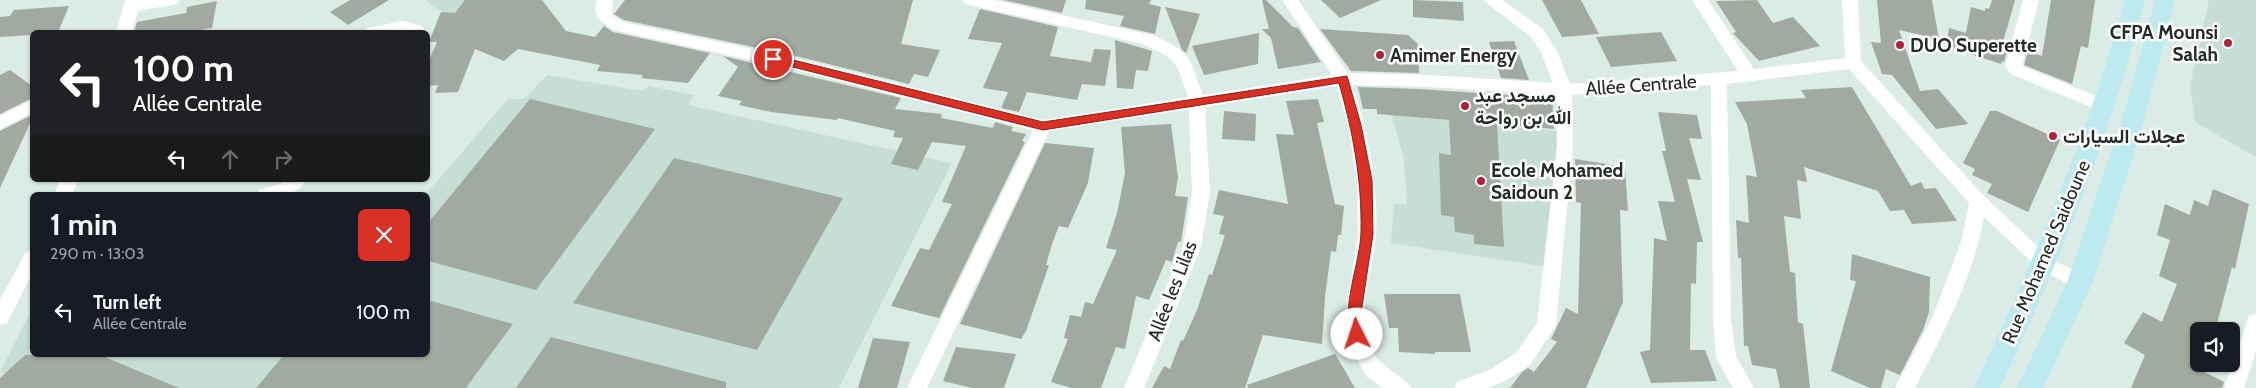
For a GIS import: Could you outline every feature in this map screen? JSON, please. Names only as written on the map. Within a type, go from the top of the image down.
[{"type":"main road","name":"Rue Mohamed Saidoune","points":[[1987,388],[2045,264],[2105,106],[2135,0]]},
{"type":"main road","name":"Rue Mohamed Saidoune","points":[[2030,388],[2080,282],[2134,117],[2165,0]]},
{"type":"street","points":[[125,30],[132,4],[172,0]]},
{"type":"street","points":[[605,0],[603,9],[605,18],[619,26],[792,63],[1043,126],[917,388]]},
{"type":"street","name":"Allée les Lilas","points":[[970,0],[1146,39],[1167,48],[1183,60],[1197,101],[1201,192],[1192,247],[1134,388]]},
{"type":"street","points":[[1290,0],[1343,79],[1356,125],[1366,180],[1367,234],[1354,320],[1360,347],[1373,370],[1396,387],[1401,388]]},
{"type":"street","points":[[1464,388],[1498,375],[1523,359],[1546,325],[1565,146],[1564,90],[1550,51],[1537,33],[1518,17],[1491,0]]},
{"type":"street","points":[[1700,0],[1750,76]]},
{"type":"street","points":[[1850,0],[1853,63],[1978,202],[2045,264],[2080,282]]},
{"type":"street","points":[[2031,0],[2013,66],[2016,70],[2105,106]]},
{"type":"street","name":"Allée Centrale","points":[[1043,126],[1343,79],[1430,81],[1564,90],[1719,80],[1853,63]]},
{"type":"street","points":[[1719,80],[1722,319],[1726,358],[1744,388]]},
{"type":"street","points":[[0,123],[30,107]]},
{"type":"street","points":[[274,192],[287,188],[294,182]]},
{"type":"street","points":[[1905,388],[1942,318],[1971,239],[1978,202]]},
{"type":"street","points":[[0,317],[30,261]]},
{"type":"street","points":[[2234,388],[2256,322]]},
{"type":"shaded area","points":[[426,0],[506,0],[449,15],[432,6]]},
{"type":"shaded area","name":"CFPA Mounsi Salah","points":[[2209,0],[2256,0],[2256,157],[2195,122],[2190,86]]},
{"type":"shaded area","points":[[547,75],[643,91],[648,86],[694,95],[688,105],[952,163],[839,388],[41,388],[0,372],[30,313],[30,357],[430,357],[430,192],[428,192],[508,99],[524,99]]},
{"type":"shaded area","name":"Ecole Mohamed Saidoun 2","points":[[1392,115],[1557,131],[1555,268],[1391,243],[1394,203],[1407,205],[1404,160]]},
{"type":"building","points":[[350,0],[389,0],[348,25],[330,12]]},
{"type":"building","points":[[465,0],[542,0],[566,31],[595,37],[604,26],[613,32],[710,53],[688,83],[641,78],[643,75],[597,71],[600,65],[518,49],[504,61],[475,49],[458,92],[435,93],[438,85],[430,86],[430,58],[437,42],[430,42],[430,40],[441,12],[455,13]]},
{"type":"building","points":[[625,0],[913,0],[901,44],[940,50],[928,77],[914,74],[909,84],[792,55],[624,20],[614,14]]},
{"type":"building","points":[[1003,0],[1066,0],[1062,13]]},
{"type":"building","points":[[1086,0],[1151,0],[1149,4],[1161,7],[1155,34],[1120,26],[1124,16],[1085,9]]},
{"type":"building","points":[[1262,0],[1266,0],[1293,27],[1298,28],[1321,62],[1278,69],[1271,38],[1262,29],[1269,29]]},
{"type":"building","points":[[1321,0],[1381,0],[1340,18]]},
{"type":"building","points":[[1413,0],[1463,2],[1464,21],[1413,17]]},
{"type":"building","points":[[1542,0],[1581,0],[1599,34],[1562,37]]},
{"type":"building","points":[[1757,0],[1773,23],[1793,17],[1820,46],[1759,61],[1733,33],[1736,32],[1716,1]]},
{"type":"building","points":[[1877,0],[1932,0],[1939,39],[1899,30],[1920,91],[1938,89],[1968,124],[1936,129],[1892,75],[1882,74],[1871,42],[1881,43]]},
{"type":"building","points":[[1992,0],[2015,0],[2003,42],[2009,44],[2004,62],[2002,61],[2001,64],[1946,46],[1949,28],[1966,33],[1971,7],[1985,11],[1985,8],[1989,9]]},
{"type":"building","points":[[2051,0],[2095,0],[2088,48],[2081,46],[2072,84],[2024,65],[2028,51],[2042,56]]},
{"type":"building","points":[[217,1],[212,28],[199,30],[135,30],[137,22],[186,13],[187,7]]},
{"type":"building","points":[[69,6],[59,30],[30,30],[30,35],[0,37],[0,17],[10,16],[14,10]]},
{"type":"building","points":[[1165,7],[1200,14],[1186,53],[1182,50]]},
{"type":"building","points":[[980,9],[1058,27],[1050,56],[1091,62],[1094,49],[1111,50],[1105,86],[1082,84],[1077,100],[1027,92],[1019,112],[1001,108],[1008,92],[983,88],[1002,43],[968,39]]},
{"type":"building","name":"Amimer Energy","points":[[1320,29],[1408,35],[1418,44],[1419,73],[1351,71]]},
{"type":"building","points":[[1661,32],[1677,61],[1611,67],[1596,37]]},
{"type":"building","points":[[1259,33],[1258,64],[1204,75],[1192,46]]},
{"type":"building","points":[[1115,40],[1152,51],[1148,71],[1136,70],[1133,89],[1117,88]]},
{"type":"building","points":[[1514,41],[1529,80],[1501,78],[1489,42]]},
{"type":"building","points":[[723,56],[901,98],[895,109],[942,114],[941,118],[993,128],[995,122],[1013,127],[1011,131],[1026,134],[1022,141],[1025,142],[939,318],[891,306],[920,248],[929,250],[952,204],[942,202],[966,146],[932,142],[918,170],[891,164],[903,138],[893,137],[895,131],[838,118],[837,120],[771,112],[739,105],[742,101],[718,96],[738,67]]},
{"type":"building","points":[[10,70],[30,85],[30,99],[0,114],[0,75]]},
{"type":"building","points":[[1358,87],[1552,98],[1554,129],[1497,124],[1504,247],[1474,244],[1474,235],[1455,232],[1454,217],[1441,215],[1439,153],[1451,155],[1449,120],[1377,114],[1377,109],[1363,109]]},
{"type":"building","points":[[1852,87],[1911,186],[1921,182],[1925,189],[1936,188],[1957,221],[1912,224],[1904,210],[1890,211],[1878,191],[1804,167],[1807,182],[1797,180],[1801,219],[1784,216],[1790,272],[1795,273],[1798,322],[1803,324],[1810,388],[1780,388],[1776,369],[1752,365],[1748,346],[1744,346],[1741,258],[1738,258],[1736,220],[1749,223],[1746,175],[1757,177],[1747,124],[1735,102],[1806,98],[1801,90]]},
{"type":"building","points":[[530,99],[655,129],[536,290],[430,262],[430,221]]},
{"type":"building","points":[[1318,99],[1324,122],[1317,123],[1335,204],[1344,206],[1341,235],[1338,235],[1336,252],[1331,251],[1325,297],[1322,344],[1263,335],[1245,388],[1152,388],[1164,366],[1170,369],[1181,340],[1183,341],[1197,310],[1209,274],[1212,275],[1225,235],[1219,234],[1224,216],[1213,214],[1219,190],[1288,204],[1276,134],[1294,135],[1286,101]]},
{"type":"building","points":[[1224,111],[1256,114],[1255,141],[1222,139]]},
{"type":"building","points":[[1990,111],[1997,111],[2060,140],[2028,212],[1987,193],[1992,184],[1972,175],[1975,169],[1963,163]]},
{"type":"building","points":[[1658,112],[1697,115],[1702,139],[1689,138],[1701,180],[1687,179],[1703,242],[1697,242],[1696,284],[1691,283],[1690,350],[1705,350],[1717,381],[1651,383],[1640,352],[1650,350],[1654,238],[1667,241],[1658,201],[1675,202],[1662,151],[1666,151]]},
{"type":"building","points":[[30,116],[30,123],[0,188],[0,131]]},
{"type":"building","points":[[1171,124],[1178,177],[1175,196],[1188,197],[1181,242],[1178,242],[1172,262],[1166,260],[1149,300],[1136,296],[1125,349],[1116,347],[1101,388],[1071,388],[1051,382],[1068,339],[1064,338],[1070,315],[1081,317],[1085,302],[1093,304],[1117,250],[1106,248],[1117,213],[1125,173],[1121,127]]},
{"type":"building","points":[[1045,143],[1094,148],[1088,183],[1068,228],[1059,226],[1046,265],[1049,265],[1026,331],[1021,339],[960,324]]},
{"type":"building","points":[[674,158],[843,198],[757,350],[573,303]]},
{"type":"building","points":[[1575,159],[1625,167],[1628,211],[1620,210],[1623,302],[1586,388],[1510,388],[1522,372],[1528,368],[1534,372],[1557,342],[1551,339],[1566,308],[1578,314],[1581,203],[1576,202]]},
{"type":"building","points":[[2213,189],[2249,204],[2235,269],[2232,267],[2217,322],[2190,322],[2190,372],[2205,372],[2224,382],[2222,388],[2131,388],[2145,355],[2124,343],[2143,312],[2162,322],[2177,284],[2159,276],[2170,240],[2157,235],[2165,204],[2190,215],[2194,200],[2208,206]]},
{"type":"building","points":[[1852,254],[1930,277],[1929,312],[1923,330],[1900,375],[1886,369],[1881,388],[1870,388],[1831,371],[1856,281],[1850,280]]},
{"type":"building","points":[[1384,294],[1460,294],[1471,352],[1435,352],[1435,354],[1399,352],[1398,328],[1389,328]]},
{"type":"building","points":[[430,301],[513,324],[466,388],[256,388],[282,357],[430,357]]},
{"type":"building","points":[[551,337],[726,382],[726,388],[516,388]]},
{"type":"building","points":[[873,338],[910,342],[897,388],[858,388]]},
{"type":"building","points":[[956,347],[1016,354],[1004,388],[972,388],[943,381]]},
{"type":"building","points":[[1335,354],[1355,388],[1248,388],[1247,385]]},
{"type":"building","points":[[25,355],[30,355],[30,357],[105,357],[179,388],[0,388],[0,378]]},
{"type":"place","name":"CFPA Mounsi Salah","points":[[2228,43]]},
{"type":"place","name":"DUO Superette","points":[[1900,45]]},
{"type":"place","name":"Amimer Energy","points":[[1380,55]]},
{"type":"place","name":"مسجد عبد الله بن رواحة","points":[[1465,106]]},
{"type":"place","name":"عجلات السيارات","points":[[2053,136]]},
{"type":"place","name":"Ecole Mohamed Saidoun 2","points":[[1481,181]]},
{"type":"route","points":[[773,59],[1043,126],[1343,79],[1356,125],[1366,180],[1367,234],[1354,320],[1357,334]]}]
